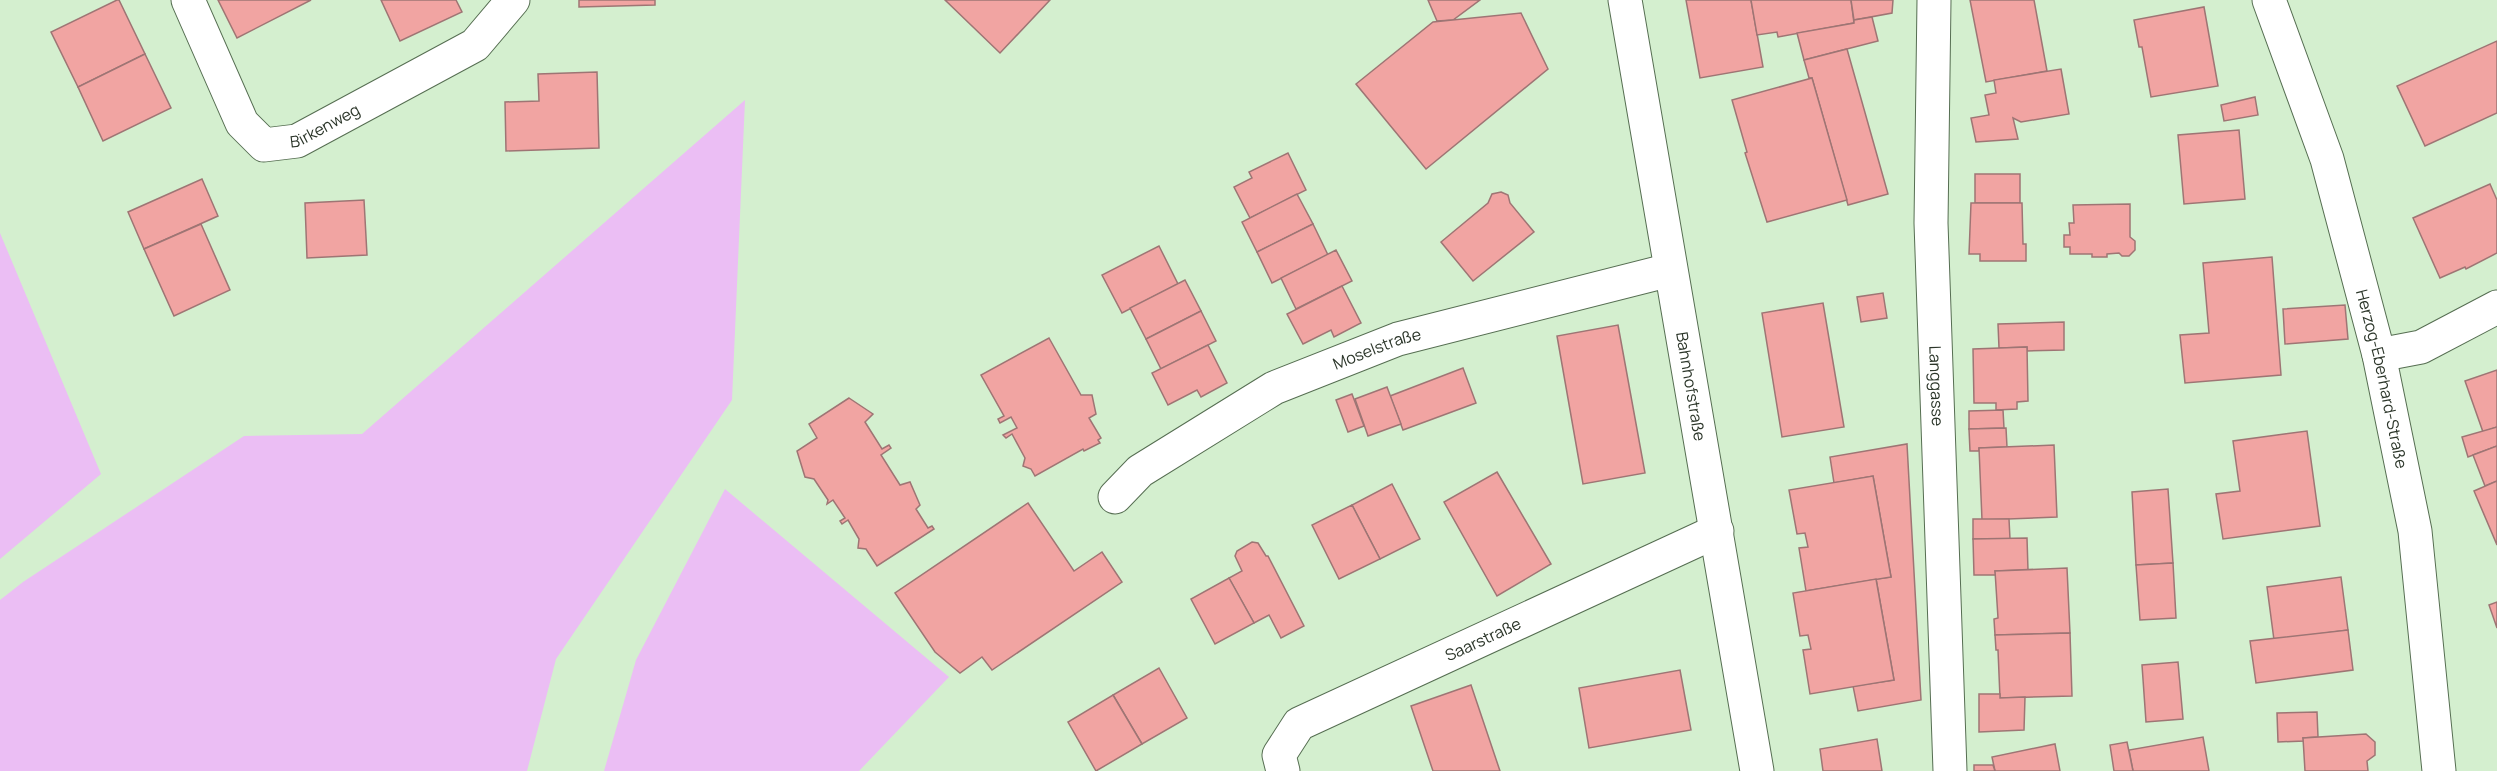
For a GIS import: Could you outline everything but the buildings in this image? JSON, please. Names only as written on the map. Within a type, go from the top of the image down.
[{"type":"street","name":"Birkenweg","points":[[188,0],[242,123],[264,145],[297,141],[475,45],[513,0]]},
{"type":"street","name":"Bahnhofstraße","points":[[1625,0],[1757,771]]},
{"type":"street","name":"Langgasse","points":[[1934,0],[1931,223],[1950,771]]},
{"type":"street","name":"Herzog-Eberhard-Straße","points":[[2269,0],[2327,159],[2379,355],[2415,531],[2439,771]]},
{"type":"street","name":"Moselstraße","points":[[1116,497],[1140,471],[1274,388],[1398,339],[1670,270]]},
{"type":"street","points":[[2379,355],[2421,347],[2497,307]]},
{"type":"street","name":"Saarstraße","points":[[1283,771],[1279,755],[1299,724],[1717,531]]},
{"type":"shaded area","points":[[745,100],[732,400],[556,659],[527,771],[0,771],[0,600],[23,582],[244,436],[362,434]]},
{"type":"shaded area","points":[[0,233],[101,474],[0,559]]},
{"type":"shaded area","points":[[725,489],[949,677],[859,771],[604,771],[636,660]]}]
